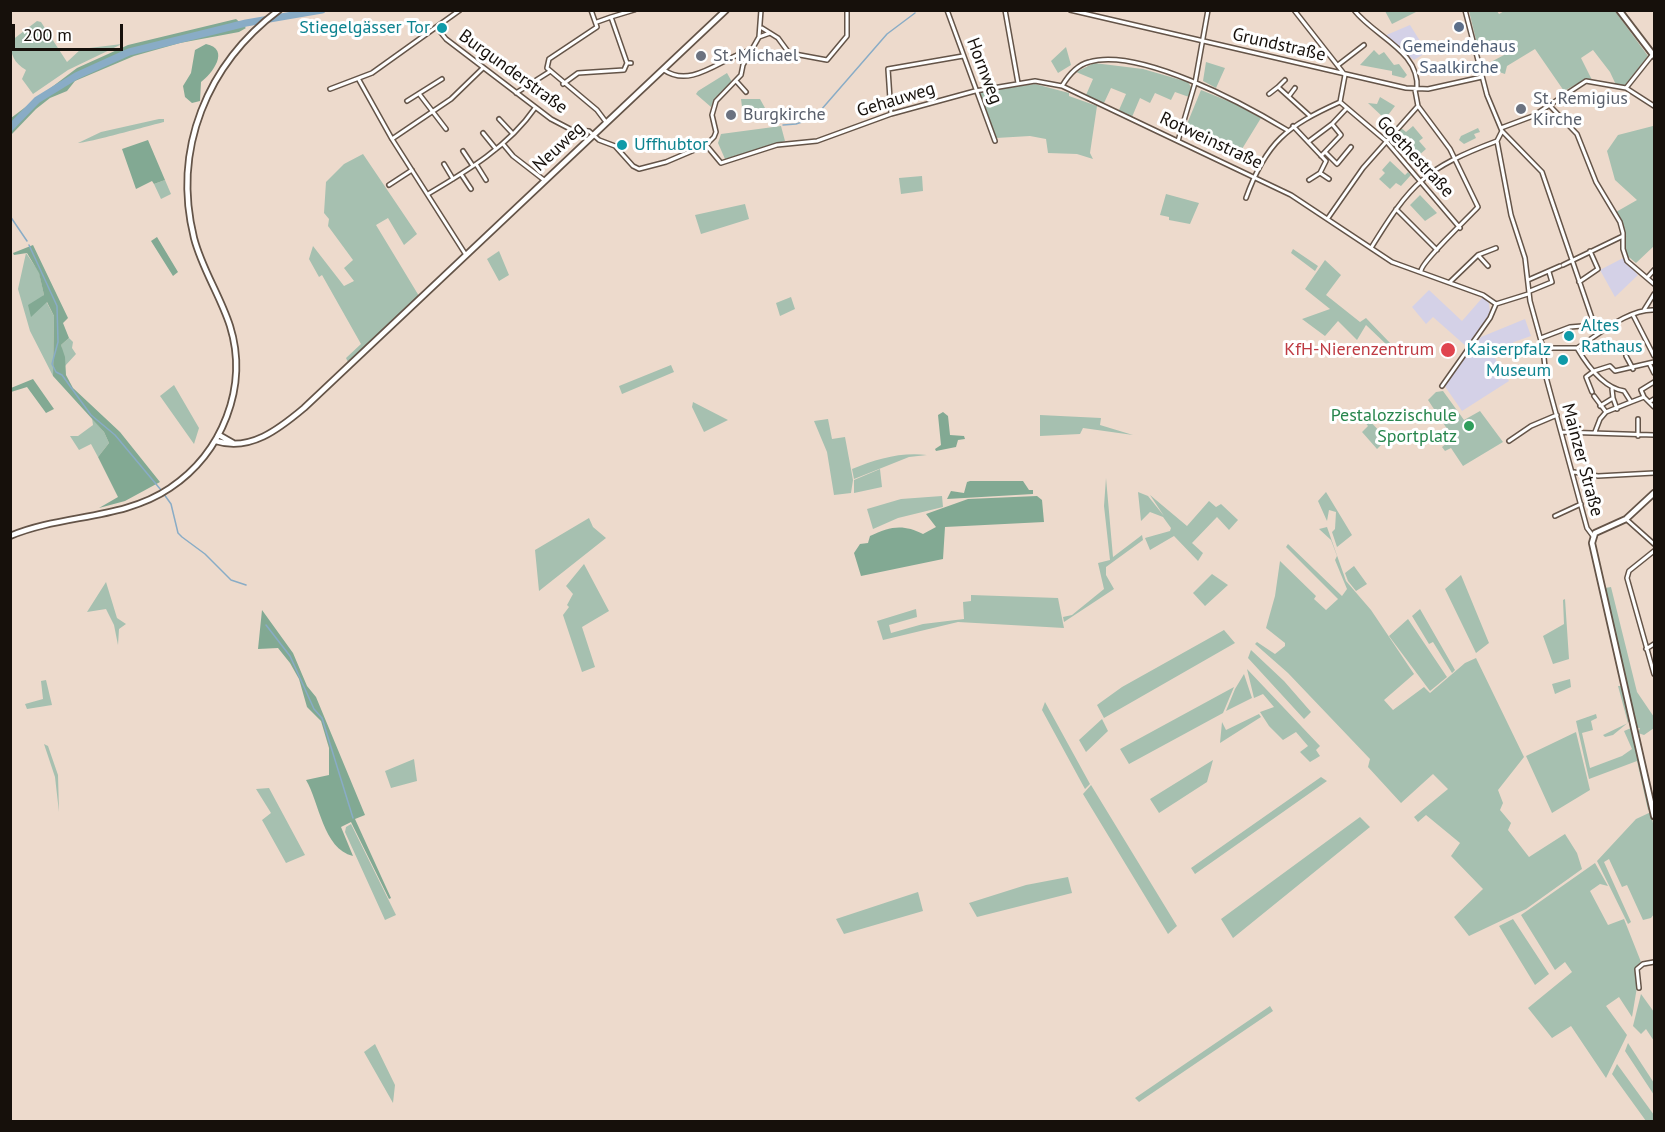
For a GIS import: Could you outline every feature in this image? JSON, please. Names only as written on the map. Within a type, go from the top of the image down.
[{"type":"main road","points":[[10,536],[57,521],[122,510],[155,497],[168,490],[194,468],[217,438],[232,400],[236,357],[229,324],[200,258],[191,225],[188,172],[198,116],[210,88],[234,51],[279,10]]},
{"type":"main road","name":"Neuweg","points":[[217,438],[242,444],[259,439],[292,418],[726,10]]},
{"type":"main road","points":[[1619,10],[1654,55]]},
{"type":"main road","points":[[1593,536],[1598,531],[1626,519],[1654,494]]},
{"type":"main road","name":"Mainzer Straße","points":[[1593,536],[1592,543],[1598,571],[1654,816]]},
{"type":"street","points":[[330,89],[359,80],[438,29],[460,10]]},
{"type":"street","points":[[591,10],[597,22],[594,30],[549,59],[549,72],[597,110],[606,122]]},
{"type":"street","points":[[597,22],[634,10]]},
{"type":"street","points":[[706,145],[716,132],[712,115],[716,101],[737,82],[759,37],[762,28],[762,10]]},
{"type":"street","points":[[762,28],[778,38],[789,53],[815,60],[827,60],[847,36],[847,10]]},
{"type":"street","name":"Hornweg","points":[[947,10],[995,141]]},
{"type":"street","points":[[1005,10],[1018,82]]},
{"type":"street","name":"Grundstraße","points":[[1070,10],[1345,75],[1416,89],[1482,77]]},
{"type":"street","points":[[1178,141],[1195,83],[1208,10]]},
{"type":"street","points":[[1246,198],[1254,176],[1269,149],[1287,130],[1340,102],[1345,75],[1294,10]]},
{"type":"street","points":[[1354,10],[1369,27],[1408,57],[1417,74],[1418,105],[1454,158],[1478,207],[1460,228],[1425,260],[1421,271]]},
{"type":"street","points":[[1465,10],[1482,77],[1501,130],[1542,172],[1598,333]]},
{"type":"street","points":[[563,84],[579,73],[624,70],[627,63],[611,17]]},
{"type":"street","name":"Burgunderstraße","points":[[438,29],[446,39],[535,108],[561,125],[586,131],[599,140],[615,146],[636,168],[666,162],[706,145]]},
{"type":"street","points":[[759,37],[770,33]]},
{"type":"street","points":[[1338,65],[1364,45]]},
{"type":"street","points":[[663,68],[668,72],[685,76],[697,74],[738,53],[752,50]]},
{"type":"street","points":[[1626,88],[1654,55]]},
{"type":"street","points":[[891,114],[888,69],[963,56]]},
{"type":"street","points":[[1062,86],[1083,64],[1103,60],[1162,70],[1248,107],[1287,130]]},
{"type":"street","points":[[627,63],[632,63]]},
{"type":"street","points":[[392,139],[432,113],[475,79],[483,68]]},
{"type":"street","points":[[516,93],[549,72]]},
{"type":"street","points":[[407,101],[420,95],[442,78]]},
{"type":"street","points":[[359,80],[392,139],[466,255]]},
{"type":"street","points":[[1269,94],[1285,80]]},
{"type":"street","name":"Rotweinstraße","points":[[975,91],[1018,82],[1035,81],[1062,86],[1254,176],[1328,218],[1392,262],[1483,295],[1496,304]]},
{"type":"street","points":[[1371,248],[1396,209],[1420,181],[1438,166],[1497,141],[1501,130],[1550,106],[1586,81],[1626,88],[1654,106]]},
{"type":"street","points":[[737,82],[746,92]]},
{"type":"street","points":[[1278,87],[1310,116]]},
{"type":"street","points":[[1289,96],[1295,88]]},
{"type":"street","name":"Gehauweg","points":[[706,145],[721,163],[777,145],[817,141],[891,114],[975,91]]},
{"type":"street","points":[[420,95],[446,129]]},
{"type":"street","name":"Goethestraße","points":[[1340,102],[1386,141],[1460,228]]},
{"type":"street","points":[[1328,218],[1363,168],[1418,105]]},
{"type":"street","points":[[1550,106],[1576,134],[1599,186],[1614,211],[1623,236],[1623,249],[1628,261],[1654,284]]},
{"type":"street","points":[[428,194],[503,144],[535,108]]},
{"type":"street","points":[[1308,142],[1332,124],[1347,108]]},
{"type":"street","points":[[499,119],[513,134]]},
{"type":"street","points":[[1321,156],[1341,135],[1332,124]]},
{"type":"street","points":[[1293,126],[1326,161],[1320,173],[1309,180]]},
{"type":"street","name":"Burgunderstraße","points":[[576,130],[587,140]]},
{"type":"street","points":[[483,133],[496,148]]},
{"type":"street","name":"Mainzer Straße","points":[[1497,141],[1511,215],[1525,258],[1543,348],[1546,377],[1574,472],[1587,528],[1593,536]]},
{"type":"street","points":[[503,144],[513,156],[544,180]]},
{"type":"street","points":[[1325,152],[1337,164],[1351,147]]},
{"type":"street","points":[[464,151],[486,180]]},
{"type":"street","points":[[444,164],[453,179]]},
{"type":"street","points":[[389,185],[412,170]]},
{"type":"street","points":[[1320,173],[1329,179]]},
{"type":"street","points":[[461,174],[471,189]]},
{"type":"street","points":[[1396,209],[1437,250]]},
{"type":"street","points":[[1528,280],[1623,236]]},
{"type":"street","points":[[1450,282],[1478,255],[1496,248]]},
{"type":"street","points":[[1579,282],[1599,269],[1590,251]]},
{"type":"street","points":[[1478,255],[1488,266]]},
{"type":"street","points":[[1647,278],[1654,270]]},
{"type":"street","points":[[1442,386],[1490,318],[1496,304],[1552,282],[1549,271]]},
{"type":"street","points":[[1644,310],[1654,294]]},
{"type":"street","points":[[1543,348],[1577,348],[1593,339],[1598,333],[1633,315],[1644,310],[1654,310]]},
{"type":"street","points":[[1633,315],[1654,356]]},
{"type":"street","points":[[1541,338],[1570,327],[1594,325]]},
{"type":"street","points":[[1577,348],[1594,371],[1612,389],[1624,391],[1631,402]]},
{"type":"street","points":[[1626,356],[1633,369]]},
{"type":"street","points":[[1606,412],[1593,394],[1586,377],[1594,371],[1610,366],[1615,371],[1633,369],[1654,362]]},
{"type":"street","points":[[1650,365],[1654,373]]},
{"type":"street","points":[[1654,382],[1641,390],[1644,397],[1654,407]]},
{"type":"street","points":[[1612,389],[1617,409]]},
{"type":"street","points":[[1595,432],[1600,419],[1606,412],[1644,397]]},
{"type":"street","points":[[1600,406],[1613,398]]},
{"type":"street","points":[[1649,402],[1654,399]]},
{"type":"street","points":[[1509,441],[1531,426],[1557,415]]},
{"type":"street","points":[[1638,419],[1638,436]]},
{"type":"street","points":[[1562,432],[1654,435]]},
{"type":"street","points":[[1574,472],[1598,476],[1654,473]]},
{"type":"street","points":[[1556,516],[1581,504]]},
{"type":"street","points":[[1626,519],[1654,544]]},
{"type":"street","points":[[1654,551],[1629,571],[1627,578],[1654,674]]},
{"type":"street","points":[[1646,649],[1654,644]]},
{"type":"street","points":[[1639,988],[1637,969],[1643,964],[1654,962]]},
{"type":"shaded area","points":[[1410,25],[1427,52],[1414,60],[1384,36]]},
{"type":"shaded area","points":[[1623,258],[1638,275],[1615,297],[1600,270]]},
{"type":"shaded area","points":[[1429,290],[1462,321],[1483,297],[1489,303],[1490,313],[1467,347],[1433,317],[1426,324],[1412,307]]},
{"type":"shaded area","points":[[1525,319],[1531,336],[1514,342],[1493,355],[1509,381],[1462,411],[1444,385],[1481,337]]},
{"type":"green space","points":[[1506,10],[1615,11],[1648,56],[1624,86],[1617,87],[1610,72],[1593,50],[1581,58],[1592,80],[1584,80],[1564,91],[1535,49],[1507,66],[1505,74],[1490,69],[1489,63],[1504,55],[1498,42],[1478,48],[1469,11],[1497,11],[1499,14]]},
{"type":"green space","points":[[1385,11],[1418,11],[1392,24]]},
{"type":"green space","points":[[236,19],[246,28],[239,32],[180,43],[134,56],[75,81],[67,91],[50,98],[36,109],[11,135],[11,118],[77,68],[128,45]]},
{"type":"green space","points":[[37,21],[41,22],[67,62],[81,49],[122,44],[68,70],[33,94],[22,79],[26,70],[14,58],[11,41]]},
{"type":"green space","points":[[206,44],[217,51],[217,62],[201,82],[200,101],[192,103],[185,97],[183,86],[191,73],[195,50]]},
{"type":"green space","points":[[1066,47],[1071,65],[1058,73],[1051,61]]},
{"type":"green space","points":[[1374,50],[1379,55],[1384,52],[1394,65],[1399,64],[1407,75],[1404,78],[1392,75],[1392,71],[1360,65]]},
{"type":"green space","points":[[1206,62],[1225,68],[1216,88],[1203,81]]},
{"type":"green space","points":[[1094,63],[1143,69],[1188,82],[1191,87],[1189,97],[1175,92],[1171,100],[1155,93],[1150,103],[1140,98],[1132,117],[1119,110],[1126,94],[1111,88],[1104,103],[1086,95],[1093,79],[1076,72]]},
{"type":"green space","points":[[727,73],[732,82],[714,99],[711,107],[696,94]]},
{"type":"green space","points":[[1035,84],[1069,93],[1069,96],[1097,106],[1090,153],[1093,159],[1077,154],[1048,153],[1046,139],[1030,136],[996,138],[980,92]]},
{"type":"green space","points":[[1201,90],[1261,118],[1242,149],[1187,124]]},
{"type":"green space","points":[[1380,97],[1395,106],[1385,119],[1368,103],[1377,104]]},
{"type":"green space","points":[[741,99],[760,99],[770,117],[751,118],[744,122]]},
{"type":"green space","points":[[164,119],[164,122],[78,143],[101,132]]},
{"type":"green space","points":[[1654,123],[1654,246],[1636,263],[1624,253],[1625,231],[1616,212],[1637,200],[1615,180],[1607,151],[1618,135],[1653,126]]},
{"type":"green space","points":[[781,126],[785,141],[725,159],[718,143],[721,134]]},
{"type":"green space","points":[[1413,126],[1423,138],[1419,141],[1426,149],[1417,157],[1405,144],[1398,150],[1390,141],[1394,137],[1398,140],[1402,136],[1397,132],[1401,128],[1406,132]]},
{"type":"green space","points":[[1478,128],[1480,132],[1474,134],[1476,138],[1464,144],[1459,140],[1461,136]]},
{"type":"green space","points":[[148,140],[165,180],[154,184],[152,181],[136,189],[122,149]]},
{"type":"green space","points":[[363,154],[417,234],[404,245],[388,218],[376,225],[419,296],[348,362],[346,358],[361,344],[322,275],[319,277],[309,259],[313,246],[344,286],[354,281],[344,268],[353,260],[328,226],[329,219],[324,213],[326,182],[344,164]]},
{"type":"green space","points":[[1390,161],[1405,175],[1408,172],[1411,175],[1401,186],[1396,183],[1390,189],[1379,179],[1385,173],[1382,170]]},
{"type":"green space","points":[[922,176],[923,191],[901,194],[899,178]]},
{"type":"green space","points":[[165,180],[171,194],[161,199],[154,184]]},
{"type":"green space","points":[[1166,194],[1199,203],[1190,224],[1169,220],[1169,217],[1160,215]]},
{"type":"green space","points":[[1420,195],[1437,213],[1425,221],[1410,205]]},
{"type":"green space","points":[[745,204],[749,219],[701,234],[695,215]]},
{"type":"green space","points":[[157,237],[178,272],[173,276],[151,241]]},
{"type":"green space","points":[[33,245],[68,318],[63,323],[69,338],[61,345],[65,357],[66,375],[73,388],[120,432],[160,482],[125,501],[99,508],[118,497],[98,457],[109,443],[104,432],[53,376],[54,316],[47,302],[31,317],[28,305],[44,295],[39,273],[27,253],[14,255],[13,253]]},
{"type":"green space","points":[[1293,249],[1318,266],[1315,271],[1291,253]]},
{"type":"green space","points":[[499,251],[509,275],[499,281],[487,259]]},
{"type":"green space","points":[[26,253],[39,272],[44,295],[31,316],[46,301],[54,316],[53,376],[30,331],[18,289]]},
{"type":"green space","points":[[1325,260],[1341,275],[1326,295],[1360,322],[1366,318],[1391,344],[1388,346],[1366,325],[1357,340],[1338,321],[1325,336],[1302,319],[1330,309],[1305,289]]},
{"type":"green space","points":[[791,297],[795,309],[780,316],[776,303]]},
{"type":"green space","points":[[69,338],[73,342],[72,348],[76,354],[65,366],[61,345]]},
{"type":"green space","points":[[671,365],[674,372],[622,394],[619,386]]},
{"type":"green space","points":[[33,379],[54,409],[46,413],[27,387],[11,392],[11,388]]},
{"type":"green space","points":[[174,385],[199,428],[194,444],[160,396]]},
{"type":"green space","name":"Pestalozzischule Sportplatz","points":[[1443,391],[1464,420],[1480,411],[1503,442],[1463,466],[1451,448],[1445,451],[1442,447],[1453,438],[1428,400],[1436,392]]},
{"type":"green space","points":[[693,402],[728,420],[704,432],[692,407]]},
{"type":"green space","points":[[943,412],[948,416],[950,435],[964,436],[965,439],[958,440],[956,447],[936,451],[935,449],[941,445],[938,415]]},
{"type":"green space","points":[[1363,414],[1387,439],[1377,449],[1362,432],[1368,426],[1361,417]]},
{"type":"green space","points":[[1040,415],[1101,418],[1100,425],[1133,435],[1083,428],[1080,434],[1040,436]]},
{"type":"green space","points":[[92,418],[104,432],[109,443],[98,457],[91,444],[79,450],[70,436],[78,436],[93,425]]},
{"type":"green space","points":[[828,419],[832,439],[845,437],[853,480],[851,493],[834,495],[827,452],[814,421]]},
{"type":"green space","points":[[898,455],[927,455],[909,457],[854,479],[852,469],[870,462]]},
{"type":"green space","points":[[880,469],[882,487],[854,493],[854,480]]},
{"type":"green space","points":[[1106,478],[1113,557],[1142,535],[1143,540],[1106,567],[1106,575],[1114,589],[1064,622],[1063,617],[1072,615],[1104,589],[1098,563],[1110,560],[1104,506]]},
{"type":"green space","points":[[1023,481],[1029,490],[1033,490],[1033,494],[947,499],[951,491],[964,493],[967,482]]},
{"type":"green space","points":[[1138,492],[1148,496],[1164,516],[1150,495],[1187,526],[1209,501],[1216,507],[1221,504],[1238,520],[1229,530],[1217,517],[1192,543],[1203,553],[1198,561],[1174,536],[1150,550],[1145,538],[1170,531],[1171,528],[1163,517],[1150,512],[1141,521]]},
{"type":"green space","points":[[1326,492],[1352,535],[1337,547],[1332,532],[1335,529],[1336,512],[1329,510],[1327,521],[1318,501]]},
{"type":"green space","points":[[942,496],[943,507],[898,518],[873,529],[867,509],[901,499]]},
{"type":"green space","points":[[1037,496],[1042,500],[1044,522],[945,527],[943,559],[861,576],[854,553],[860,544],[868,543],[870,536],[891,528],[910,529],[923,534],[936,527],[926,514],[968,499]]},
{"type":"green space","points":[[589,518],[593,527],[606,538],[539,591],[535,550]]},
{"type":"green space","points":[[1327,527],[1346,581],[1371,610],[1414,674],[1384,700],[1393,710],[1424,687],[1430,693],[1465,663],[1476,658],[1524,757],[1498,790],[1503,803],[1500,810],[1511,823],[1508,830],[1529,857],[1565,834],[1577,853],[1582,869],[1526,909],[1469,936],[1454,917],[1483,889],[1451,856],[1460,843],[1426,815],[1418,822],[1414,817],[1448,789],[1433,774],[1401,803],[1368,767],[1370,759],[1288,673],[1255,644],[1257,642],[1275,654],[1285,646],[1285,643],[1266,628],[1275,596],[1280,561],[1316,596],[1314,599],[1326,610],[1338,599],[1286,547],[1288,544],[1342,596],[1347,589],[1335,560],[1337,556],[1331,540],[1319,529]]},
{"type":"green space","points":[[584,564],[609,611],[582,627],[595,667],[582,672],[563,615],[569,607],[567,605],[573,594],[566,586]]},
{"type":"green space","points":[[1354,566],[1367,584],[1356,591],[1345,573]]},
{"type":"green space","points":[[1212,574],[1228,585],[1205,606],[1193,593]]},
{"type":"green space","points":[[1461,575],[1489,643],[1476,653],[1445,589]]},
{"type":"green space","points":[[106,582],[117,618],[126,624],[119,629],[118,645],[114,625],[106,609],[87,612]]},
{"type":"green space","points":[[1611,587],[1637,692],[1654,717],[1654,728],[1644,735],[1638,733],[1640,728],[1636,728],[1605,588]]},
{"type":"green space","points":[[971,595],[1058,598],[1064,628],[958,622],[883,640],[877,621],[916,609],[917,617],[889,625],[891,633],[923,624],[964,619],[963,602],[971,601]]},
{"type":"green space","points":[[1565,599],[1569,659],[1553,664],[1543,636],[1564,624],[1563,600]]},
{"type":"green space","points":[[1420,609],[1455,670],[1452,673],[1433,642],[1429,644],[1412,616]]},
{"type":"green space","points":[[262,610],[293,653],[307,686],[316,697],[365,815],[355,819],[391,898],[389,899],[351,822],[341,827],[353,856],[343,852],[335,844],[323,823],[306,780],[329,775],[329,748],[321,721],[307,707],[299,679],[290,663],[278,648],[258,649]]},
{"type":"green space","points":[[1408,619],[1447,677],[1430,691],[1389,636]]},
{"type":"green space","points":[[1224,630],[1235,643],[1104,718],[1097,705],[1122,687]]},
{"type":"green space","points":[[1251,650],[1284,681],[1311,712],[1304,719],[1248,658]]},
{"type":"green space","points":[[1247,669],[1320,746],[1316,750],[1320,756],[1310,762],[1300,752],[1308,746],[1296,732],[1283,740],[1269,726],[1260,712],[1274,707],[1263,694],[1254,698]]},
{"type":"green space","points":[[1244,674],[1252,698],[1226,711],[1235,689]]},
{"type":"green space","points":[[1570,679],[1571,687],[1555,694],[1552,684]]},
{"type":"green space","points":[[46,680],[52,705],[27,709],[25,704],[43,699],[41,681]]},
{"type":"green space","points":[[1618,686],[1622,686],[1630,721],[1628,723]]},
{"type":"green space","points":[[1234,687],[1223,713],[1129,764],[1120,749]]},
{"type":"green space","points":[[1045,702],[1090,784],[1085,789],[1042,710]]},
{"type":"green space","points":[[1259,714],[1261,717],[1220,743],[1222,722],[1226,730]]},
{"type":"green space","points":[[1596,714],[1597,718],[1591,721],[1593,730],[1582,733],[1590,768],[1622,756],[1632,749],[1624,731],[1631,728],[1650,809],[1648,810],[1637,761],[1589,779],[1576,721]]},
{"type":"green space","points":[[1102,719],[1108,731],[1086,752],[1079,740]]},
{"type":"green space","points":[[1627,723],[1613,735],[1605,737],[1603,735]]},
{"type":"green space","points":[[1576,732],[1590,790],[1552,813],[1526,756]]},
{"type":"green space","points":[[44,744],[48,746],[58,775],[59,812],[55,777]]},
{"type":"green space","points":[[414,759],[417,781],[391,788],[385,771]]},
{"type":"green space","points":[[1213,760],[1207,782],[1159,813],[1150,799]]},
{"type":"green space","points":[[1321,777],[1327,781],[1195,874],[1191,868]]},
{"type":"green space","points":[[1091,785],[1177,926],[1168,934],[1083,794]]},
{"type":"green space","points":[[269,788],[305,855],[286,863],[262,820],[271,813],[256,789]]},
{"type":"green space","points":[[1651,812],[1654,829],[1654,914],[1651,918],[1643,920],[1627,885],[1622,887],[1609,859],[1604,862],[1631,922],[1628,924],[1597,861],[1636,819]]},
{"type":"green space","points":[[1360,817],[1370,827],[1233,938],[1221,919]]},
{"type":"green space","points":[[351,824],[396,915],[385,920],[345,832],[346,827]]},
{"type":"green space","points":[[1595,863],[1608,886],[1600,884],[1590,891],[1608,925],[1624,919],[1641,962],[1636,967],[1637,987],[1632,1017],[1619,997],[1606,1006],[1627,1035],[1606,1078],[1571,1026],[1552,1038],[1528,1008],[1572,972],[1565,962],[1555,970],[1521,915]]},
{"type":"green space","points":[[1068,877],[1072,893],[977,917],[969,903],[1026,885]]},
{"type":"green space","points":[[918,892],[923,911],[844,934],[836,919]]},
{"type":"green space","points":[[1513,919],[1549,974],[1535,985],[1499,926]]},
{"type":"green space","points":[[1641,994],[1654,1012],[1654,1041],[1646,1029],[1641,1034],[1633,1026]]},
{"type":"green space","points":[[1270,1006],[1273,1011],[1139,1102],[1135,1098]]},
{"type":"green space","points":[[1628,1043],[1654,1083],[1654,1095],[1625,1051]]},
{"type":"green space","points":[[375,1044],[395,1085],[393,1103],[364,1052]]},
{"type":"green space","points":[[1617,1064],[1654,1115],[1654,1121],[1646,1121],[1612,1074]]},
{"type":"waterway","points":[[10,128],[37,100],[76,76],[129,52],[246,23],[322,10]]},
{"type":"waterway","points":[[783,125],[796,124],[814,118],[887,34],[915,13]]},
{"type":"waterway","points":[[10,216],[27,241]]},
{"type":"waterway","points":[[29,245],[57,306],[58,342],[52,364],[56,372],[62,375],[91,415],[115,435],[161,490],[171,504],[178,533],[205,554],[231,580],[246,585]]},
{"type":"waterway","points":[[266,625],[290,656],[314,709],[322,718],[353,818]]},
{"type":"place","name":"Gemeindehaus Saalkirche","points":[[1459,27]]},
{"type":"place","name":"Stiegelgässer Tor","points":[[442,28]]},
{"type":"place","name":"St. Michael","points":[[701,56]]},
{"type":"place","name":"St. Remigius Kirche","points":[[1521,109]]},
{"type":"place","name":"Burgkirche","points":[[731,115]]},
{"type":"place","name":"Uffhubtor","points":[[622,145]]},
{"type":"place","name":"Altes Rathaus","points":[[1569,336]]},
{"type":"place","name":"KfH-Nierenzentrum","points":[[1448,350]]},
{"type":"place","name":"Kaiserpfalz Museum","points":[[1563,360]]},
{"type":"place","name":"Pestalozzischule Sportplatz","points":[[1469,426]]}]
